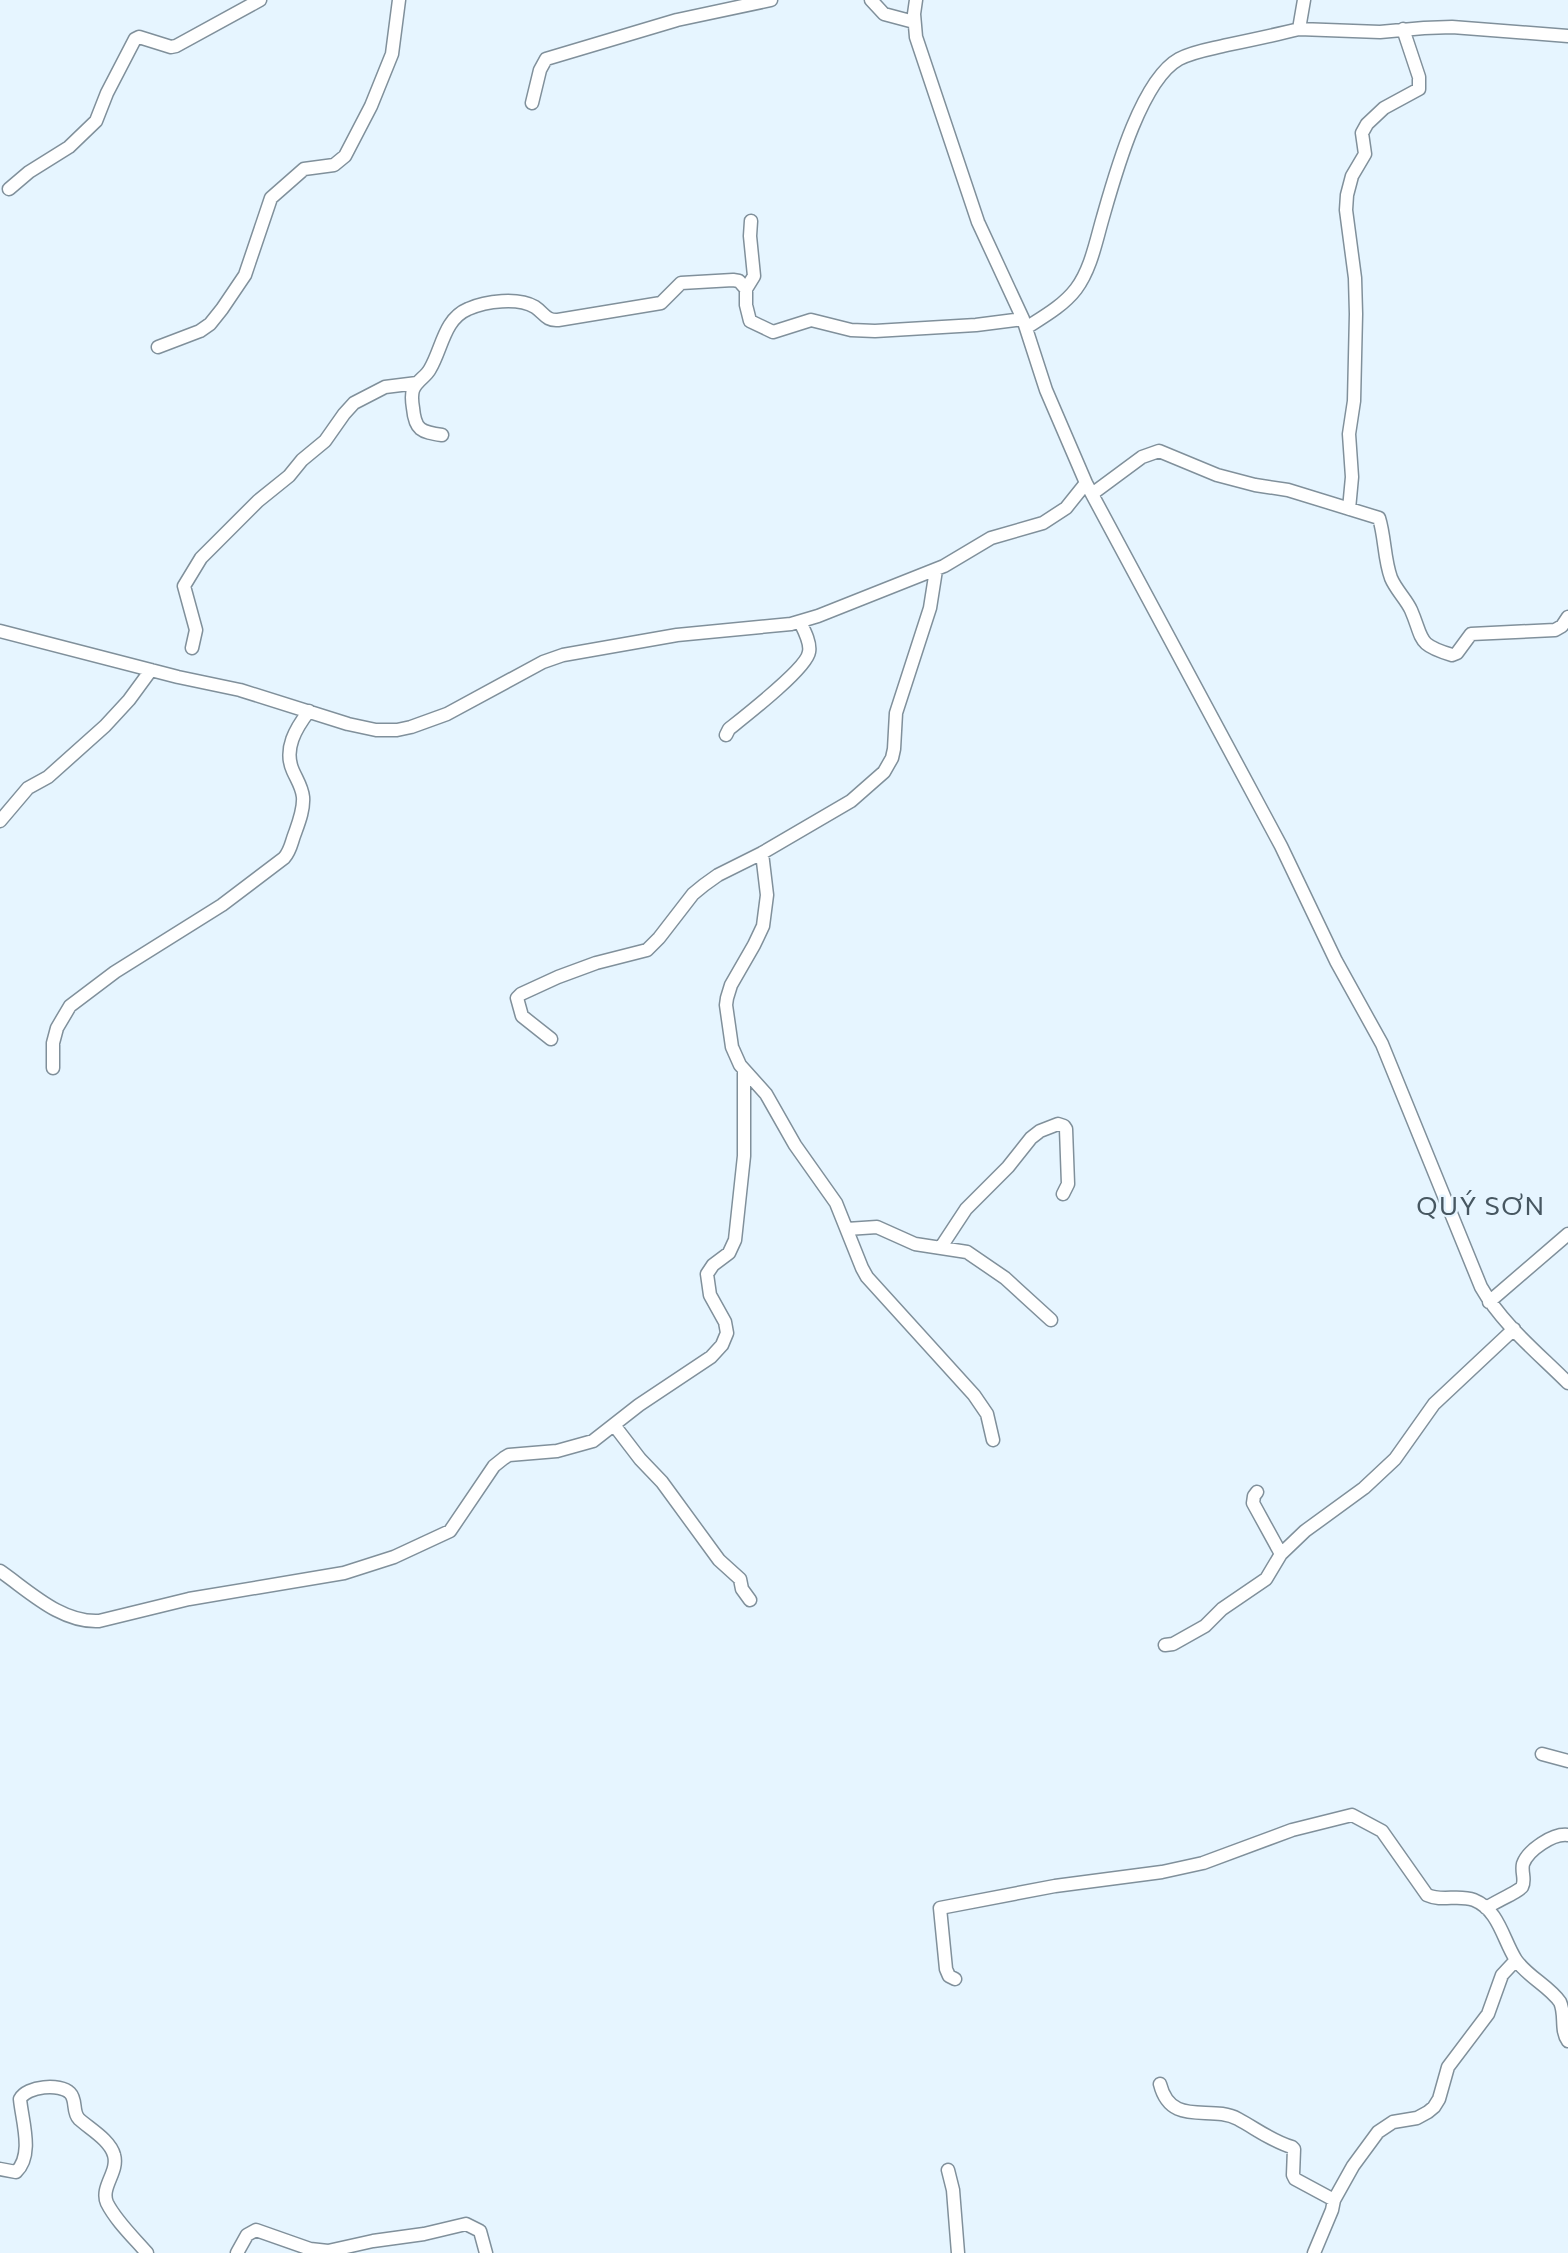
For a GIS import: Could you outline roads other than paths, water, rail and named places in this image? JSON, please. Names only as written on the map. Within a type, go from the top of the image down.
[{"type":"street","points":[[9,189],[29,172],[69,147],[96,121],[107,93],[135,39],[139,37],[171,47],[176,46],[260,0]]},
{"type":"street","points":[[158,347],[200,332],[222,309],[245,275],[271,198],[277,191],[304,169],[334,165],[345,156],[371,106],[392,54],[399,0]]},
{"type":"street","points":[[532,103],[545,59],[677,20],[771,0]]},
{"type":"street","points":[[871,0],[884,14],[914,22]]},
{"type":"street","points":[[916,0],[914,22],[916,37],[978,222],[1024,324],[1046,390],[1089,489],[1281,846],[1336,961],[1382,1044],[1481,1287],[1490,1302],[1514,1329],[1568,1383]]},
{"type":"street","points":[[1299,29],[1304,0]]},
{"type":"street","points":[[751,221],[749,227],[754,276],[746,289],[746,305],[750,321],[773,332],[811,320],[851,330],[875,331],[1024,324],[1056,308],[1075,290],[1083,277],[1093,253],[1110,190],[1138,116],[1155,81],[1178,60],[1197,52],[1299,29],[1380,32],[1452,27],[1568,36]]},
{"type":"street","points":[[1349,509],[1352,477],[1349,434],[1354,401],[1356,314],[1352,246],[1346,210],[1347,195],[1352,177],[1365,154],[1362,133],[1367,124],[1384,108],[1419,89],[1419,77],[1403,29]]},
{"type":"street","points":[[442,435],[425,432],[417,425],[411,396],[417,383],[430,370],[448,328],[454,319],[469,308],[489,304],[523,303],[538,309],[547,318],[558,320],[661,303],[681,283],[733,280],[739,281],[746,289]]},
{"type":"street","points":[[192,648],[196,630],[184,586],[201,558],[258,501],[289,476],[302,460],[325,441],[354,403],[385,387],[417,383]]},
{"type":"street","points":[[0,631],[222,686],[376,730],[411,728],[447,714],[543,662],[562,655],[677,635],[800,622],[936,570],[991,538],[1052,519],[1089,489],[1142,457],[1159,451],[1217,475],[1255,485],[1288,490],[1379,518],[1392,579],[1411,610],[1419,636],[1424,644],[1452,655],[1457,653],[1471,634],[1555,630],[1562,626],[1568,617]]},
{"type":"street","points":[[551,1039],[522,1016],[517,998],[521,994],[596,963],[647,950],[659,939],[693,894],[718,875],[762,853],[851,801],[884,772],[892,758],[896,713],[930,608],[936,570]]},
{"type":"street","points":[[726,735],[729,729],[788,679],[806,659],[809,652],[808,645],[800,622]]},
{"type":"street","points":[[0,821],[28,788],[48,777],[105,726],[129,700],[151,670]]},
{"type":"street","points":[[53,1068],[53,1043],[57,1028],[70,1006],[115,972],[222,905],[290,852],[303,808],[303,798],[300,784],[289,760],[290,748],[296,729],[309,711]]},
{"type":"street","points":[[762,853],[767,895],[763,926],[731,985],[726,1005],[735,1057],[772,1103],[795,1145],[836,1203],[867,1277],[974,1395],[987,1414],[993,1440]]},
{"type":"street","points":[[0,1572],[63,1614],[89,1622],[189,1599],[344,1573],[394,1557],[450,1530],[494,1466],[507,1455],[540,1454],[574,1448],[593,1441],[639,1405],[711,1357],[725,1339],[726,1328],[710,1295],[706,1279],[709,1269],[729,1253],[735,1240],[744,1156],[744,1070]]},
{"type":"street","points":[[941,1247],[966,1209],[1008,1167],[1031,1138],[1040,1131],[1058,1124],[1066,1129],[1068,1184],[1062,1194]]},
{"type":"street","points":[[847,1229],[878,1227],[915,1244],[967,1252],[1005,1278],[1052,1320]]},
{"type":"street","points":[[1490,1302],[1568,1234]]},
{"type":"street","points":[[1165,1645],[1173,1644],[1205,1626],[1222,1609],[1266,1579],[1281,1554],[1305,1531],[1364,1488],[1395,1459],[1434,1404],[1514,1329]]},
{"type":"street","points":[[614,1425],[640,1460],[662,1482],[719,1560],[740,1579],[742,1589],[750,1600]]},
{"type":"street","points":[[1257,1491],[1254,1503],[1281,1554]]},
{"type":"street","points":[[1542,1754],[1568,1761]]},
{"type":"street","points":[[955,1979],[949,1976],[946,1969],[940,1908],[1055,1886],[1162,1872],[1203,1863],[1292,1830],[1352,1815],[1382,1832],[1427,1895],[1436,1898],[1466,1898],[1475,1900],[1486,1908],[1496,1919],[1516,1960],[1560,2002],[1564,2010],[1564,2035],[1568,2041]]},
{"type":"street","points":[[1486,1908],[1498,1899],[1521,1889],[1524,1885],[1523,1863],[1529,1854],[1555,1837],[1568,1835]]},
{"type":"street","points":[[1314,2253],[1334,2200],[1353,2166],[1378,2132],[1393,2122],[1417,2118],[1434,2106],[1439,2099],[1448,2067],[1488,2014],[1502,1976],[1516,1960]]},
{"type":"street","points":[[1160,2084],[1166,2099],[1182,2110],[1193,2114],[1232,2117],[1292,2146],[1295,2179],[1334,2200]]},
{"type":"street","points":[[0,2169],[16,2172],[24,2158],[26,2145],[20,2099],[22,2095],[40,2087],[70,2093],[78,2118],[108,2145],[114,2154],[114,2171],[106,2189],[106,2201],[147,2253]]},
{"type":"street","points":[[948,2170],[953,2190],[958,2253]]},
{"type":"street","points":[[237,2253],[247,2235],[256,2230],[310,2249],[328,2251],[466,2224],[480,2230],[486,2253]]},
{"type":"district","name":"QUÝ SƠN","points":[[1481,1206]]}]
